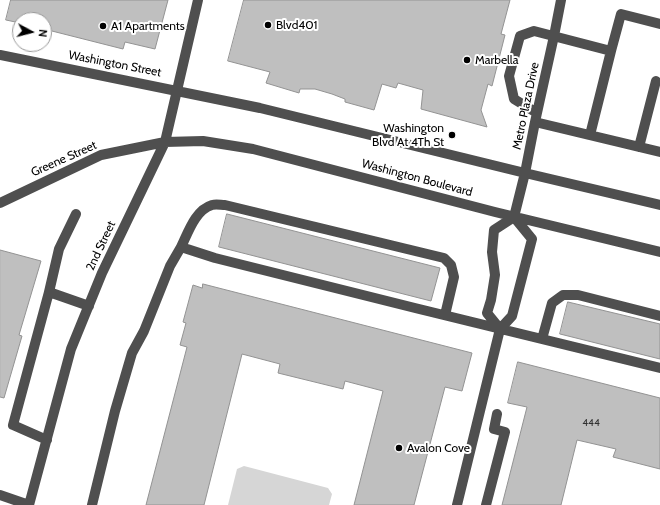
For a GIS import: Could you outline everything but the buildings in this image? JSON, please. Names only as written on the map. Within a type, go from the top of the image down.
[{"type":"street","name":"2nd Street","points":[[29,505],[72,349],[102,273],[165,142],[198,0]]},
{"type":"street","name":"Metro Plaza Drive","points":[[514,217],[525,173],[561,0]]},
{"type":"street","points":[[590,135],[621,14],[660,24]]},
{"type":"street","points":[[611,50],[534,31],[520,36],[509,76],[514,98],[536,118],[590,135],[660,152]]},
{"type":"street","name":"Washington Street","points":[[0,55],[177,90]]},
{"type":"street","points":[[639,147],[656,81]]},
{"type":"street","points":[[177,90],[260,108],[660,205]]},
{"type":"street","name":"Washington Boulevard","points":[[165,142],[203,141],[253,148],[514,217],[660,252]]},
{"type":"street","name":"Greene Street","points":[[0,203],[101,155],[165,142]]},
{"type":"street","points":[[92,505],[115,411],[132,354],[144,331],[170,266],[181,248],[192,224],[202,210],[213,205],[225,205],[444,258],[451,265],[454,277],[445,315]]},
{"type":"street","points":[[47,440],[13,425],[59,249],[76,214]]},
{"type":"street","points":[[457,505],[500,329],[512,316],[532,240],[514,217],[494,230],[492,252],[495,275],[491,300],[487,313],[500,329]]},
{"type":"street","points":[[181,248],[215,258],[660,368]]},
{"type":"street","points":[[49,292],[89,306]]},
{"type":"street","points":[[542,339],[552,302],[563,295],[578,295],[660,316]]},
{"type":"street","points":[[486,505],[505,432],[494,429],[497,414]]},
{"type":"street","points":[[0,495],[29,505]]},
{"type":"shaded area","points":[[244,466],[328,488],[332,494],[329,505],[228,505],[237,469]]},
{"type":"place","name":"Blvd401","points":[[268,25]]},
{"type":"place","name":"A1 Apartments","points":[[103,26]]},
{"type":"place","name":"Marbella","points":[[467,60]]},
{"type":"place","name":"Washington Blvd At 4Th St","points":[[452,135]]},
{"type":"place","name":"Avalon Cove","points":[[399,448]]}]
